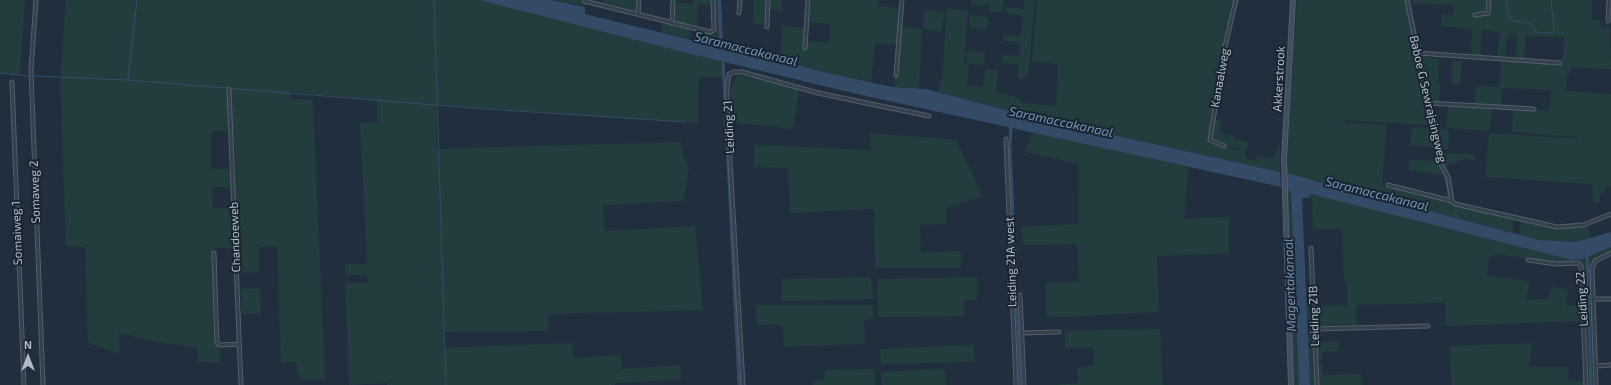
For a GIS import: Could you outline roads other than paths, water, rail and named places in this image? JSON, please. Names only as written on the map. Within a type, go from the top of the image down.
[{"type":"street","name":"Somaweg 2","points":[[36,0],[31,70],[43,385]]},
{"type":"street","points":[[638,14],[639,0]]},
{"type":"street","points":[[672,23],[673,0]]},
{"type":"street","points":[[584,2],[710,32],[714,30],[713,0]]},
{"type":"street","points":[[739,13],[740,0]]},
{"type":"street","points":[[767,27],[768,0]]},
{"type":"street","points":[[805,48],[808,0]]},
{"type":"street","points":[[896,75],[902,0]]},
{"type":"street","name":"Kanaalweg","points":[[1224,146],[1210,140],[1224,51],[1236,0]]},
{"type":"street","name":"Akkerstrook","points":[[1291,385],[1284,159],[1293,0]]},
{"type":"street","name":"Baboe G Sewrajsingweg","points":[[1407,0],[1440,164],[1448,177],[1452,201]]},
{"type":"street","points":[[1474,15],[1488,13],[1489,0]]},
{"type":"street","points":[[1608,21],[1609,0]]},
{"type":"street","points":[[1418,53],[1560,63]]},
{"type":"street","name":"Leiding 21","points":[[743,385],[727,96],[729,74],[734,72],[742,72],[818,93],[929,116]]},
{"type":"street","name":"Somaiweg 1","points":[[12,82],[24,385]]},
{"type":"street","name":"Chandoeweb","points":[[229,89],[241,385]]},
{"type":"street","points":[[1427,103],[1534,109]]},
{"type":"street","name":"Leiding 21A west","points":[[1006,139],[1016,385]]},
{"type":"street","points":[[1388,185],[1452,201],[1455,204],[1557,227],[1583,225],[1611,214]]},
{"type":"street","name":"Leiding 21B","points":[[1310,248],[1317,385]]},
{"type":"street","points":[[214,253],[217,343],[239,344]]},
{"type":"street","name":"Leiding 22","points":[[1596,385],[1593,264],[1595,261],[1611,253]]},
{"type":"street","name":"Leiding 22","points":[[1528,260],[1556,264],[1578,263],[1581,266],[1586,385]]},
{"type":"street","points":[[1020,296],[1024,385]]},
{"type":"street","points":[[1594,299],[1611,299]]},
{"type":"street","points":[[1314,329],[1428,326]]},
{"type":"street","points":[[1021,333],[1059,332]]},
{"type":"street","points":[[1596,366],[1611,365]]},
{"type":"water","points":[[479,0],[551,0],[585,7],[585,14],[715,46],[719,40],[717,0],[721,0],[723,41],[725,45],[827,73],[893,87],[926,89],[1032,117],[1280,172],[1281,187],[857,94],[691,54]]},
{"type":"water","points":[[1286,173],[1539,240],[1576,242],[1611,232],[1611,247],[1582,259],[1572,260],[1311,194],[1308,198],[1302,198],[1310,385],[1299,385],[1291,192],[1286,190]]},
{"type":"waterway","points":[[128,79],[137,0]]},
{"type":"waterway","points":[[434,0],[446,385]]},
{"type":"waterway","points":[[1409,0],[1420,51]]},
{"type":"waterway","points":[[1506,0],[1510,20],[1532,24],[1535,32],[1553,33],[1551,0]]},
{"type":"waterway","points":[[1421,56],[1430,101]]},
{"type":"waterway","points":[[723,59],[739,385]]},
{"type":"waterway","points":[[0,73],[28,76]]},
{"type":"waterway","points":[[34,76],[128,80],[472,108],[685,122]]},
{"type":"waterway","points":[[1431,106],[1436,126]]},
{"type":"waterway","name":"Saramaccakanaal","points":[[1011,125],[1010,148],[1013,215]]},
{"type":"waterway","points":[[1437,131],[1441,150]]},
{"type":"waterway","points":[[1442,153],[1444,164]]},
{"type":"waterway","points":[[1445,177],[1449,199]]},
{"type":"waterway","points":[[1454,211],[1457,218]]},
{"type":"waterway","points":[[1013,217],[1014,246]]},
{"type":"waterway","points":[[1015,250],[1016,284]]},
{"type":"waterway","points":[[1587,253],[1591,385]]},
{"type":"waterway","points":[[1016,288],[1020,385]]},
{"type":"water label","name":"Magentakanaal","points":[[1290,285]]}]
